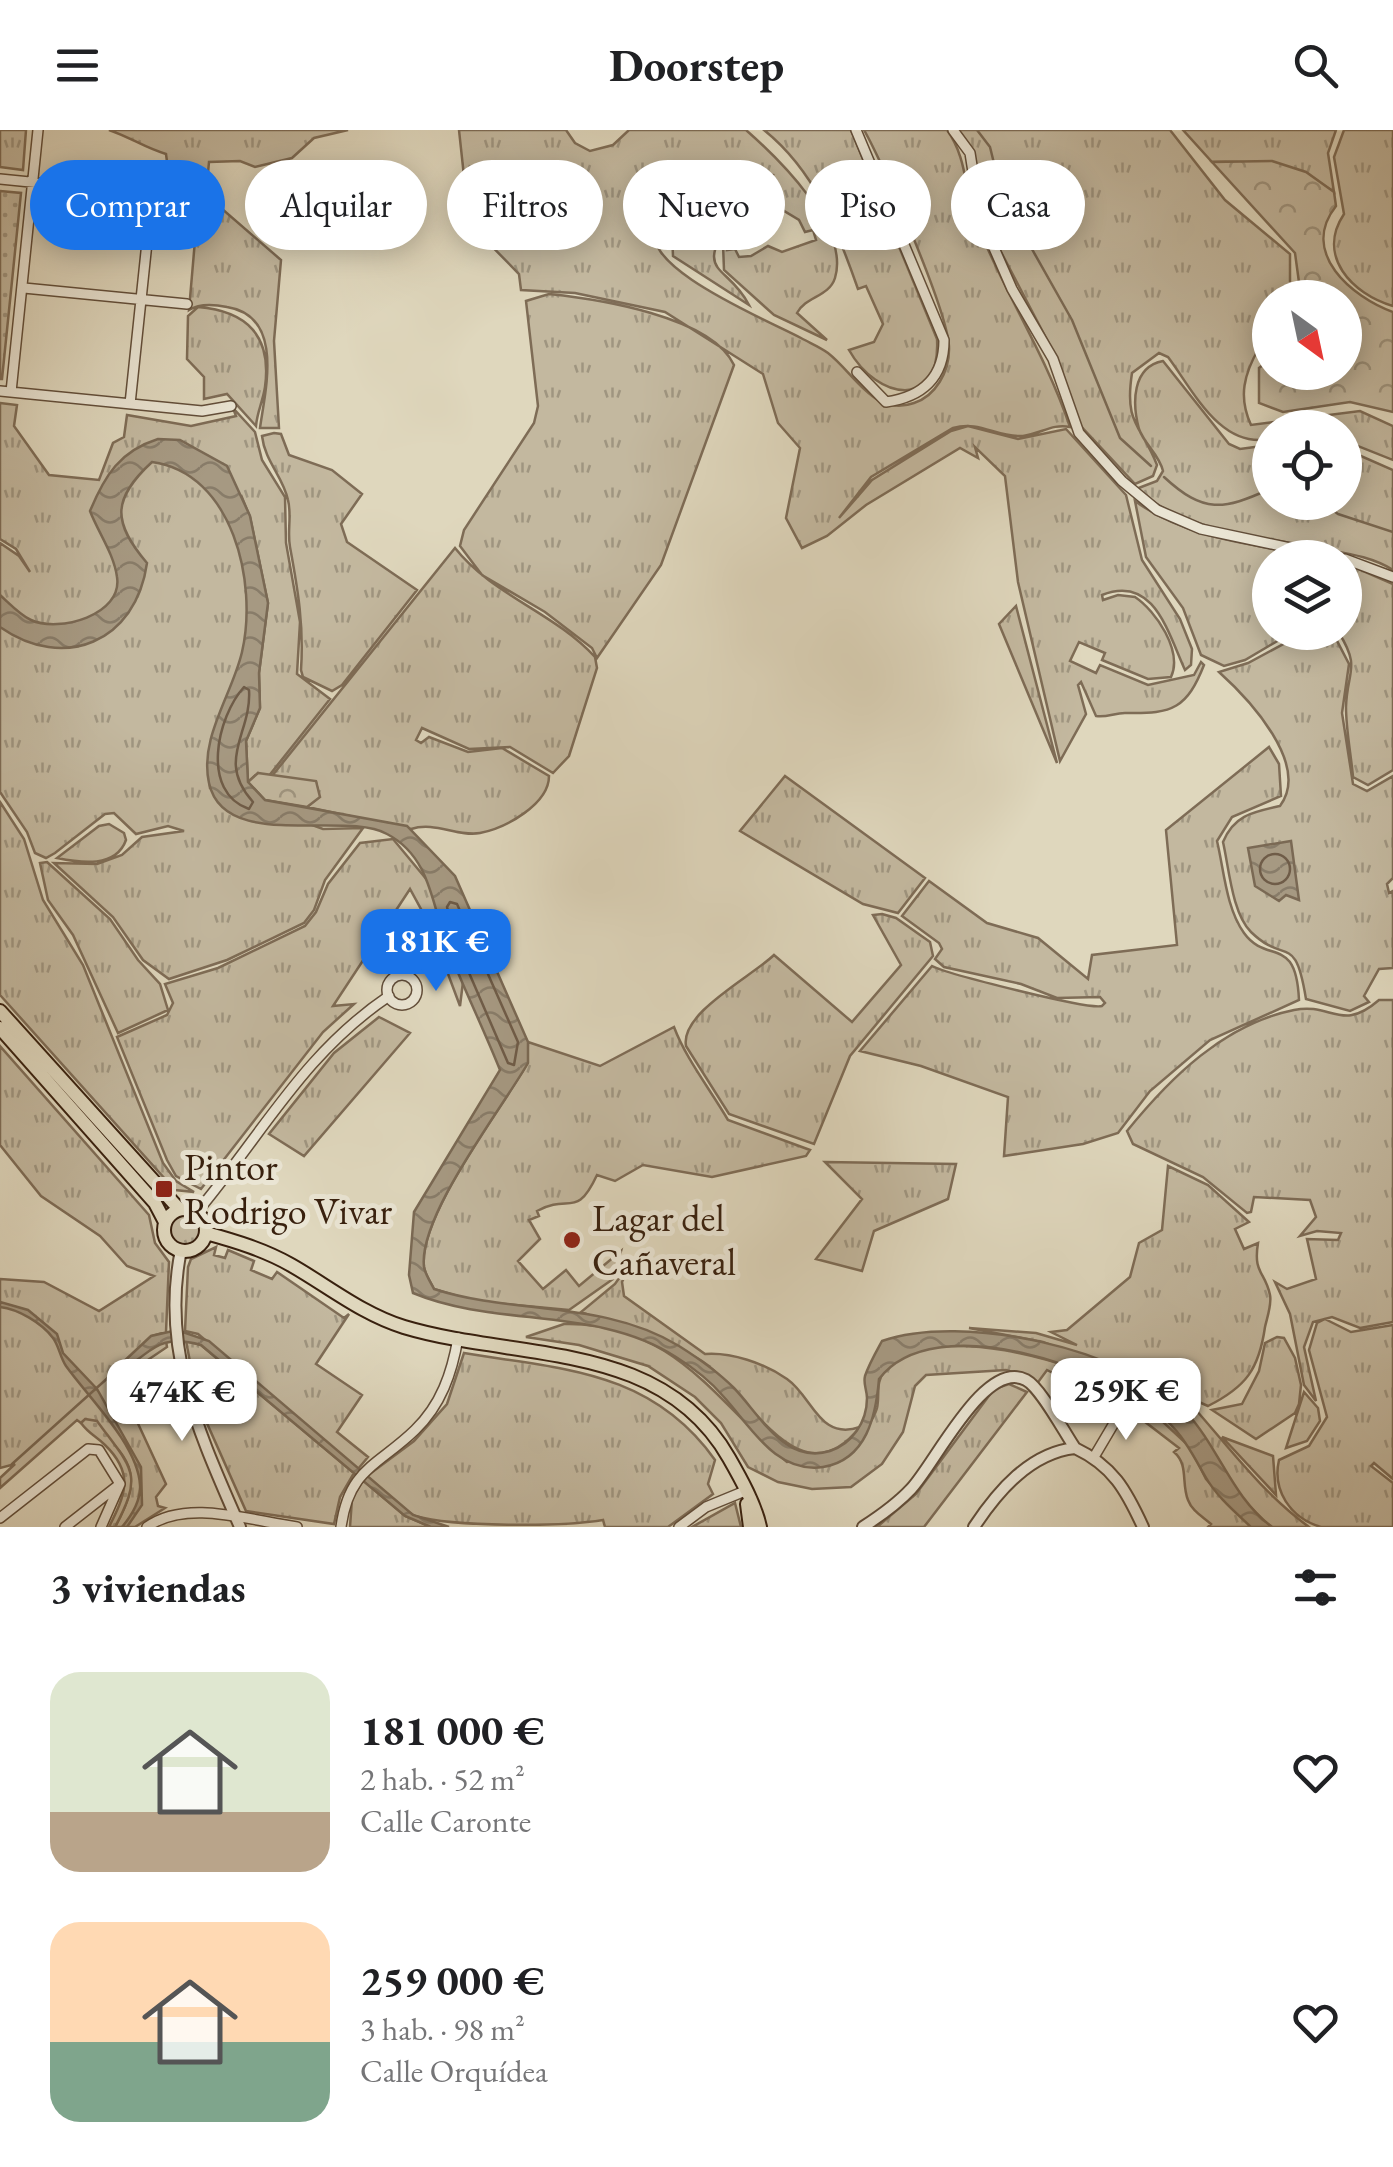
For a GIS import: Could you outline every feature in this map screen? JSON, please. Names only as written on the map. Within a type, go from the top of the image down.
[{"type":"main road","points":[[0,1011],[179,1209],[197,1212],[206,1232],[259,1249],[401,1326],[590,1361],[623,1369],[660,1386],[705,1424],[746,1491],[755,1527]]},
{"type":"main road","points":[[0,1028],[154,1203],[165,1222],[166,1240],[181,1250],[200,1245],[206,1232]]},
{"type":"main road","points":[[165,1222],[179,1209]]},
{"type":"main road","points":[[746,1491],[755,1527]]},
{"type":"street","points":[[36,160],[38,130]]},
{"type":"street","points":[[856,130],[944,340],[944,358],[932,383],[910,399],[886,402],[857,372]]},
{"type":"street","points":[[953,130],[970,154],[980,216],[1012,289],[1053,359],[1079,433],[1122,481],[1157,510],[1201,530],[1252,540]]},
{"type":"street","points":[[0,179],[30,182]]},
{"type":"street","points":[[30,224],[24,288],[6,392],[216,412],[232,406]]},
{"type":"street","points":[[130,404],[146,250]]},
{"type":"street","points":[[24,288],[186,304]]},
{"type":"street","points":[[1362,565],[1393,577]]},
{"type":"street","points":[[197,1212],[315,1056],[339,1031],[388,996]]},
{"type":"street","points":[[181,1250],[176,1345],[195,1424],[239,1523]]},
{"type":"street","points":[[341,1527],[347,1497],[364,1470],[427,1416],[451,1374],[458,1338]]},
{"type":"street","points":[[863,1527],[912,1488],[985,1388],[1003,1377],[1016,1376],[1033,1386],[1075,1448],[1094,1457],[1119,1478],[1143,1527]]},
{"type":"street","points":[[1094,1457],[1124,1408]]},
{"type":"street","points":[[974,1527],[1026,1467],[1043,1456],[1075,1448]]},
{"type":"street","points":[[0,1518],[88,1449],[99,1450],[120,1484]]},
{"type":"street","points":[[64,1527],[120,1484]]},
{"type":"street","points":[[101,1527],[120,1484]]},
{"type":"street","points":[[679,1527],[706,1507],[746,1491]]},
{"type":"street","points":[[93,1505],[109,1511]]},
{"type":"street","points":[[146,1527],[156,1520],[187,1512],[239,1523],[297,1527]]},
{"type":"green space","points":[[0,130],[26,130],[23,170],[0,167]]},
{"type":"green space","points":[[109,130],[348,130],[314,138],[292,158],[284,160],[167,160],[166,154]]},
{"type":"green space","points":[[459,130],[566,130],[575,143],[590,151],[613,145],[629,130],[746,130],[778,160],[623,160],[623,250],[661,250],[684,274],[736,306],[822,349],[876,399],[900,406],[929,395],[947,366],[947,333],[918,250],[931,250],[931,160],[879,160],[864,130],[947,130],[961,160],[951,160],[951,250],[989,250],[1070,427],[1058,426],[1023,436],[969,426],[1018,439],[1066,429],[1126,495],[1142,560],[1180,619],[1192,649],[1191,665],[1185,670],[1157,611],[1135,593],[1120,591],[1102,595],[1103,600],[1118,595],[1135,597],[1151,612],[1170,644],[1174,667],[1171,677],[1148,679],[1102,660],[1105,653],[1079,642],[1070,661],[1096,673],[1100,665],[1148,685],[1194,675],[1201,662],[1204,665],[1191,691],[1167,710],[1096,716],[1081,682],[1078,685],[1086,714],[1060,761],[1018,582],[1005,476],[975,447],[978,458],[960,448],[866,505],[827,536],[802,548],[786,518],[800,448],[778,423],[763,374],[665,312],[575,293],[521,290],[519,274],[495,250],[603,250],[603,160],[462,160]],"holes":[[[968,426],[951,431],[872,480],[839,518],[871,477],[953,428]]]},
{"type":"green space","points":[[764,130],[851,130],[863,160],[805,160],[805,175]]},
{"type":"green space","points":[[957,130],[1170,130],[1225,200],[1290,254],[1290,280],[1252,280],[1252,363],[1244,395],[1252,440],[1222,426],[1168,357],[1159,353],[1132,373],[1132,414],[1157,465],[1153,476],[1135,484],[1078,423],[1057,359],[1000,250],[1085,250],[1085,160],[971,160]]},
{"type":"green space","points":[[1183,130],[1336,130],[1328,153],[1334,192],[1305,175],[1276,166],[1212,162]]},
{"type":"green space","points":[[1344,130],[1393,130],[1393,306],[1362,290],[1362,280],[1350,280],[1336,258],[1336,230],[1344,214],[1334,157]]},
{"type":"green space","points":[[1272,161],[1306,172],[1334,192],[1336,206],[1326,223],[1324,240],[1327,256],[1343,280],[1299,280],[1295,253],[1212,162]]},
{"type":"green space","points":[[785,168],[805,192],[805,232],[799,220],[785,211]]},
{"type":"green space","points":[[0,191],[21,193],[2,379],[0,379]]},
{"type":"green space","points":[[225,211],[245,229],[245,250],[269,250],[281,260],[274,341],[279,428],[260,428],[267,357],[257,325],[245,313],[227,307],[207,305],[189,310],[194,250],[225,250]]},
{"type":"green space","points":[[805,244],[805,250],[835,250],[832,284],[797,313],[827,340],[774,315],[724,270],[723,250],[736,250],[739,257],[761,250],[782,252]]},
{"type":"green space","points":[[673,250],[715,250],[717,267],[749,305],[673,256]]},
{"type":"green space","points":[[844,250],[900,250],[937,339],[936,362],[929,378],[918,387],[905,390],[875,380],[849,350],[874,342],[883,324],[866,286],[858,289]]},
{"type":"green space","points":[[549,294],[623,306],[678,322],[721,348],[734,365],[661,565],[597,658],[592,648],[545,612],[482,575],[460,546],[464,530],[534,423],[538,406],[526,301]]},
{"type":"green space","points":[[1362,296],[1393,312],[1393,412],[1350,402],[1296,410],[1278,410],[1259,403],[1259,390],[1362,390]]},
{"type":"green space","points":[[198,307],[230,314],[243,321],[260,340],[266,369],[256,426],[227,394],[204,399],[204,377],[187,359],[188,316]]},
{"type":"green space","points":[[1163,361],[1229,444],[1240,449],[1252,447],[1252,520],[1362,520],[1362,456],[1393,470],[1393,570],[1362,557],[1362,540],[1273,540],[1223,530],[1177,515],[1136,489],[1157,481],[1163,471],[1139,429],[1135,408],[1140,378]]},
{"type":"green space","points":[[0,403],[17,405],[14,426],[49,475],[99,480],[113,443],[124,437],[127,415],[191,426],[236,416],[233,408],[255,432],[262,460],[285,497],[286,543],[300,622],[297,674],[330,699],[268,777],[258,773],[248,782],[246,741],[260,708],[259,673],[268,603],[250,517],[241,495],[257,577],[259,618],[217,723],[211,744],[210,788],[323,829],[363,828],[325,880],[314,910],[304,923],[227,960],[169,979],[143,960],[113,917],[54,863],[97,864],[122,855],[142,837],[184,831],[168,826],[136,834],[114,813],[105,814],[55,853],[46,858],[35,853],[27,832],[0,792],[0,543],[19,556],[30,572],[16,549],[0,539]]},
{"type":"green space","points":[[1362,412],[1393,426],[1393,460],[1362,448]]},
{"type":"green space","points":[[281,434],[289,455],[332,470],[362,494],[341,524],[347,542],[417,590],[342,685],[332,691],[303,677],[301,670],[301,623],[289,541],[289,506],[262,436]]},
{"type":"green space","points":[[1135,501],[1178,525],[1252,545],[1252,650],[1262,650],[1224,666],[1201,655],[1183,608],[1146,557]]},
{"type":"green space","points":[[455,548],[487,579],[561,628],[595,657],[597,668],[569,756],[553,773],[510,747],[469,749],[422,728],[416,740],[421,743],[429,737],[468,752],[502,748],[549,776],[534,805],[502,826],[480,833],[429,827],[411,829],[307,807],[319,797],[316,782],[272,776]]},
{"type":"green space","points":[[1362,570],[1393,584],[1393,770],[1368,785],[1353,777],[1346,707],[1348,650],[1362,650]]},
{"type":"green space","points":[[1016,606],[1057,763],[999,624]]},
{"type":"green space","points":[[1272,650],[1342,650],[1349,664],[1342,713],[1353,784],[1367,791],[1393,776],[1393,878],[1387,884],[1389,893],[1393,891],[1393,968],[1379,969],[1364,996],[1369,1002],[1350,1011],[1306,999],[1293,957],[1251,932],[1235,902],[1223,842],[1239,820],[1280,806],[1288,790],[1288,772],[1272,734],[1260,715],[1219,672]]},
{"type":"green space","points":[[1269,747],[1279,764],[1281,796],[1232,817],[1217,841],[1229,901],[1238,923],[1253,942],[1286,958],[1297,979],[1299,1000],[1210,1040],[1150,1091],[1118,1133],[1083,1144],[1004,1156],[1008,1097],[921,1066],[860,1051],[932,966],[1072,1003],[1102,1006],[1105,1003],[1100,997],[1057,998],[1021,984],[944,967],[935,959],[942,949],[939,943],[902,916],[929,881],[987,923],[1038,938],[1088,979],[1092,955],[1177,945],[1166,830]]},
{"type":"green space","points":[[258,773],[316,781],[320,797],[307,807],[265,800],[248,782]]},
{"type":"green space","points":[[785,776],[925,878],[898,913],[863,904],[740,831]]},
{"type":"green space","points":[[0,802],[24,839],[43,900],[83,965],[163,1163],[176,1181],[194,1192],[175,1190],[0,995]]},
{"type":"green space","points":[[109,824],[124,833],[126,840],[114,855],[87,862],[57,858],[99,826]]},
{"type":"green space","points":[[393,839],[432,886],[447,948],[463,982],[460,1006],[438,947],[425,937],[422,911],[410,889],[333,1006],[354,1004],[323,1032],[201,1189],[176,1176],[117,1037],[167,1015],[173,1003],[165,984],[218,968],[305,926],[328,884],[360,843]]},
{"type":"green space","points":[[47,862],[110,919],[160,984],[168,1010],[118,1033],[73,935],[48,900],[40,863]]},
{"type":"green space","points":[[873,915],[896,918],[930,942],[933,956],[850,1056],[814,1144],[729,1114],[686,1046],[694,1021],[719,996],[774,955],[852,1022],[901,965]]},
{"type":"green space","points":[[1379,1000],[1393,1000],[1393,1322],[1360,1328],[1332,1317],[1313,1322],[1304,1347],[1316,1401],[1304,1385],[1290,1314],[1275,1282],[1287,1289],[1316,1279],[1307,1239],[1338,1240],[1341,1233],[1317,1231],[1300,1236],[1316,1217],[1310,1200],[1254,1197],[1251,1212],[1247,1213],[1203,1177],[1133,1144],[1127,1131],[1180,1073],[1244,1027],[1294,1010],[1355,1014]]},
{"type":"green space","points":[[379,1017],[410,1033],[304,1156],[269,1134],[334,1053]]},
{"type":"green space","points":[[674,1027],[728,1120],[810,1150],[806,1156],[712,1177],[643,1165],[615,1181],[597,1175],[577,1201],[537,1211],[539,1216],[529,1220],[540,1239],[518,1261],[543,1289],[566,1270],[579,1286],[621,1251],[613,1279],[569,1310],[474,1301],[434,1289],[424,1267],[434,1220],[447,1192],[527,1064],[528,1042],[600,1066]]},
{"type":"green space","points":[[0,1046],[149,1215],[155,1243],[169,1262],[166,1332],[152,1336],[146,1349],[166,1341],[167,1347],[130,1372],[122,1389],[166,1484],[156,1497],[158,1506],[165,1508],[135,1527],[115,1527],[129,1493],[129,1467],[114,1444],[86,1419],[81,1423],[77,1420],[0,1488],[0,1478],[15,1464],[0,1468],[0,1279],[44,1282],[99,1311],[154,1276],[127,1266],[100,1236],[41,1196],[0,1145]]},
{"type":"green space","points":[[825,1162],[956,1164],[948,1199],[874,1231],[862,1271],[816,1259],[862,1199]]},
{"type":"green space","points":[[1168,1166],[1208,1185],[1249,1222],[1235,1229],[1244,1249],[1258,1243],[1257,1261],[1268,1287],[1270,1307],[1259,1354],[1248,1375],[1232,1392],[1208,1406],[1192,1399],[1170,1378],[1144,1371],[1134,1377],[1043,1342],[969,1328],[1036,1333],[1077,1345],[1051,1332],[1067,1330],[1130,1277],[1139,1243],[1162,1230]]},
{"type":"green space","points":[[185,1213],[196,1218],[201,1229],[196,1240],[185,1245],[174,1240],[169,1229],[174,1218]]},
{"type":"green space","points":[[216,1247],[214,1255],[225,1258],[228,1250],[254,1261],[251,1270],[272,1279],[277,1272],[344,1318],[349,1314],[316,1364],[362,1395],[337,1432],[368,1457],[358,1469],[198,1334],[185,1331],[188,1267],[191,1259]]},
{"type":"green space","points":[[634,1257],[622,1282],[624,1296],[705,1354],[736,1357],[778,1373],[835,1428],[860,1427],[837,1448],[815,1453],[794,1447],[697,1358],[581,1312],[615,1284]]},
{"type":"green space","points":[[1325,1319],[1351,1332],[1393,1325],[1393,1479],[1374,1463],[1371,1466],[1393,1483],[1393,1527],[1321,1527],[1292,1510],[1281,1492],[1279,1460],[1309,1446],[1327,1417],[1309,1350],[1317,1323]]},
{"type":"green space","points":[[564,1324],[602,1327],[663,1350],[714,1391],[787,1462],[849,1455],[875,1414],[885,1371],[906,1355],[935,1347],[969,1346],[1041,1358],[1129,1392],[1119,1407],[1047,1370],[1036,1385],[1030,1377],[1006,1370],[926,1375],[915,1386],[903,1432],[882,1464],[851,1487],[812,1489],[778,1482],[748,1467],[721,1423],[695,1397],[648,1366],[579,1345],[526,1337]]},
{"type":"green space","points":[[1284,1338],[1295,1358],[1301,1385],[1299,1404],[1295,1413],[1256,1439],[1212,1410],[1242,1404],[1259,1371],[1265,1343]]},
{"type":"green space","points":[[186,1341],[201,1345],[354,1473],[340,1497],[334,1524],[246,1511],[198,1403]]},
{"type":"green space","points":[[464,1353],[567,1370],[631,1390],[661,1407],[689,1430],[715,1460],[708,1484],[713,1494],[668,1527],[605,1527],[603,1520],[481,1524],[415,1516],[367,1476],[414,1441],[447,1404]]},
{"type":"green space","points":[[1150,1377],[1175,1387],[1256,1479],[1309,1527],[1272,1527],[1265,1522],[1234,1490],[1183,1409],[1139,1380]]},
{"type":"green space","points":[[1009,1384],[1027,1392],[924,1527],[877,1527],[916,1494],[994,1389]]},
{"type":"green space","points":[[1085,1386],[1118,1404],[1110,1422],[1081,1401]]},
{"type":"green space","points":[[1304,1392],[1318,1408],[1320,1421],[1307,1441],[1286,1448]]},
{"type":"green space","points":[[1133,1394],[1190,1447],[1206,1479],[1251,1527],[1208,1527],[1211,1524],[1188,1500],[1182,1463],[1174,1452],[1179,1448],[1127,1408]]},
{"type":"green space","points":[[85,1419],[97,1421],[130,1472],[129,1494],[115,1527],[109,1527],[123,1495],[124,1475],[105,1445],[81,1423]]},
{"type":"green space","points":[[1222,1437],[1273,1456],[1276,1495]]},
{"type":"green space","points":[[363,1480],[405,1516],[431,1527],[350,1527],[352,1499]]},
{"type":"green space","points":[[735,1503],[741,1527],[692,1527]]},
{"type":"water","points":[[158,439],[180,440],[227,466],[250,516],[268,603],[259,673],[260,708],[246,741],[248,782],[265,800],[407,826],[455,876],[528,1042],[528,1063],[447,1192],[434,1220],[424,1267],[434,1289],[590,1315],[650,1331],[721,1376],[787,1444],[814,1453],[838,1448],[857,1431],[866,1407],[865,1376],[882,1341],[916,1333],[955,1331],[997,1334],[1084,1354],[1158,1389],[1185,1411],[1246,1501],[1272,1527],[1251,1527],[1232,1510],[1209,1483],[1178,1433],[1140,1401],[1066,1365],[1022,1353],[979,1346],[939,1347],[905,1358],[879,1379],[872,1421],[859,1446],[838,1463],[806,1467],[777,1455],[707,1380],[645,1341],[580,1324],[478,1311],[413,1293],[409,1275],[414,1212],[500,1070],[449,951],[429,886],[414,857],[402,844],[368,828],[261,823],[237,817],[219,804],[209,783],[209,750],[242,652],[246,624],[242,564],[220,509],[202,487],[180,470],[152,462],[129,488],[121,511],[127,535],[147,563],[140,590],[113,630],[93,642],[48,647],[0,627],[0,595],[31,620],[57,624],[87,618],[110,602],[117,577],[90,511],[115,466],[133,450]]},
{"type":"water","points":[[1291,841],[1299,900],[1286,895],[1279,901],[1255,886],[1248,848]]},
{"type":"water","points":[[0,1302],[28,1310],[57,1334],[63,1353],[97,1389],[141,1467],[142,1505],[127,1527],[122,1527],[135,1508],[140,1485],[122,1438],[66,1366],[48,1332],[22,1314],[0,1307]]},
{"type":"water","points":[[177,1330],[209,1341],[413,1515],[449,1527],[431,1527],[405,1516],[201,1345],[170,1342],[119,1366],[151,1336]]},
{"type":"waterway","points":[[977,130],[990,147],[1002,196],[1072,320],[1120,438],[1151,466]]},
{"type":"waterway","points":[[1164,477],[1203,503],[1226,504],[1252,496]]},
{"type":"waterway","points":[[1356,520],[1393,532]]},
{"type":"waterway","points":[[12,1464],[121,1366]]},
{"type":"place","name":"Pintor Rodrigo Vivar","points":[[164,1189]]},
{"type":"place","name":"Lagar del Cañaveral","points":[[572,1240]]}]
